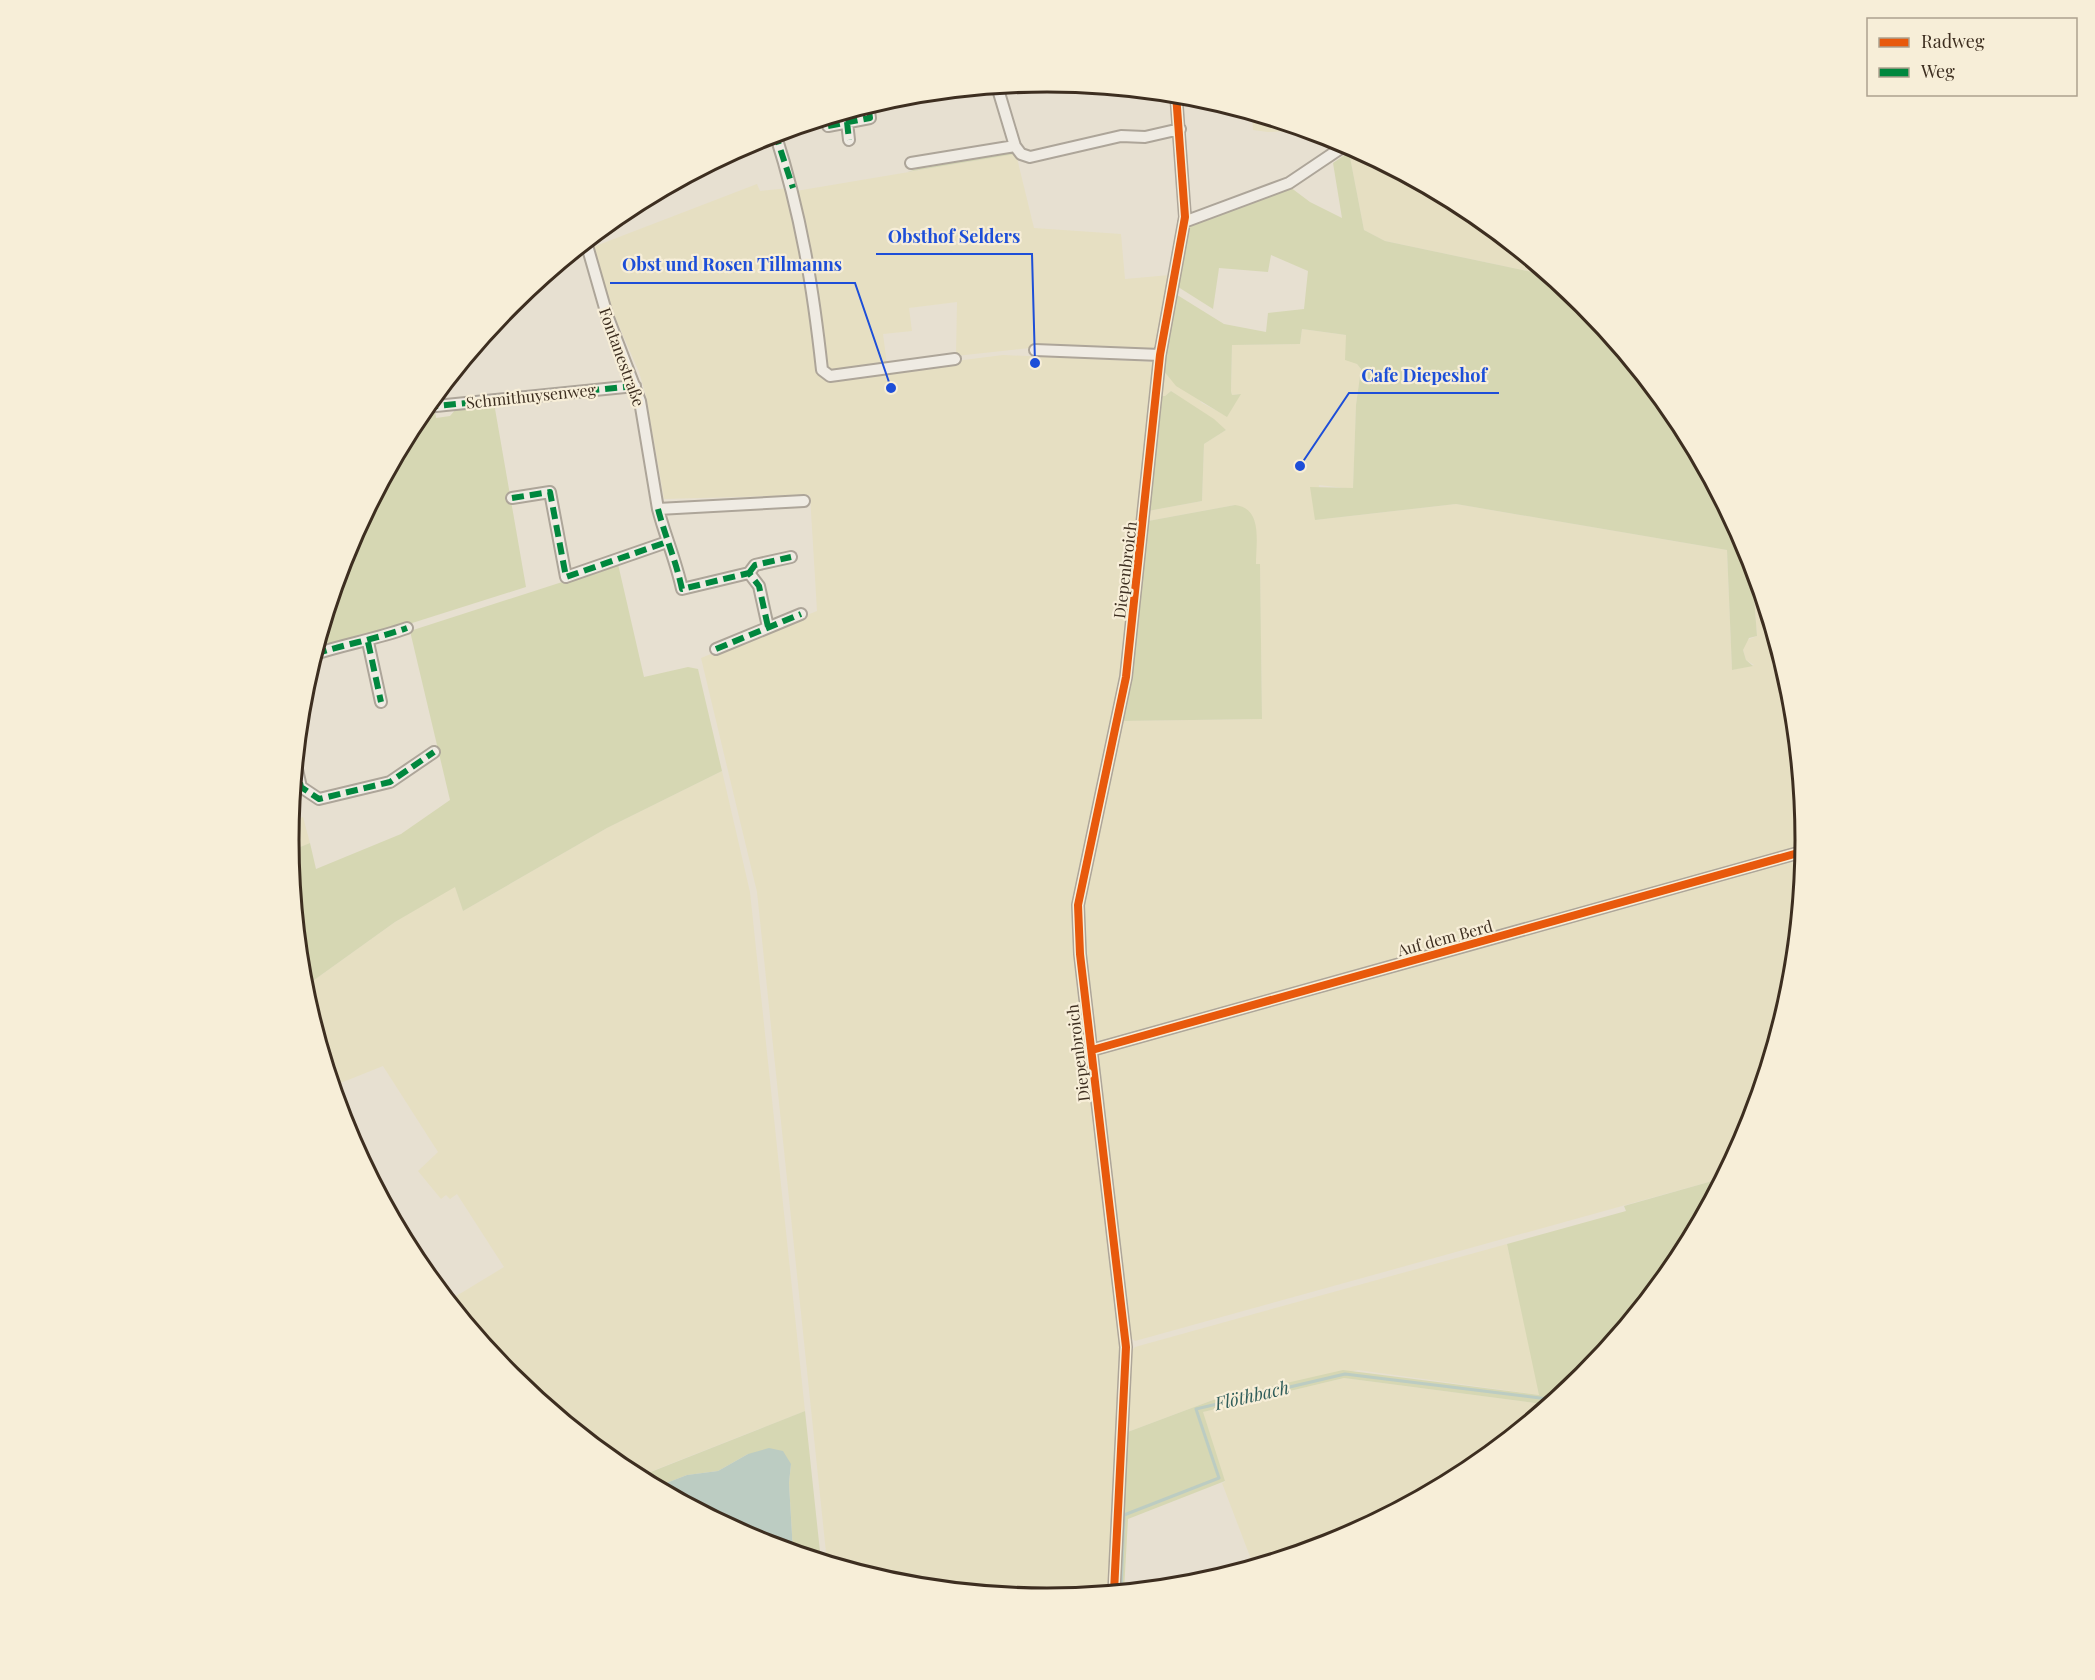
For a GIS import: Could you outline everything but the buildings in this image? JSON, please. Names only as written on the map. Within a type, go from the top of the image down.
[{"type":"street","points":[[999,93],[1016,146],[1021,154],[1030,157],[1121,136],[1145,137],[1180,129]]},
{"type":"street","points":[[1035,350],[1160,355],[1184,222],[1177,103]]},
{"type":"street","points":[[828,126],[870,118],[869,113]]},
{"type":"street","points":[[847,122],[849,140]]},
{"type":"street","points":[[778,142],[793,188],[812,278],[822,370],[830,375],[955,359]]},
{"type":"street","points":[[911,163],[1016,146]]},
{"type":"street","points":[[1184,222],[1289,183],[1338,150]]},
{"type":"street","name":"Fontanestraße","points":[[588,249],[607,315],[635,386],[658,509],[667,542],[674,553],[682,589],[749,573],[755,565],[791,557]]},
{"type":"street","name":"Diepenbroich","points":[[1114,1585],[1126,1347],[1080,954],[1078,905],[1126,677],[1145,515],[1160,355]]},
{"type":"street","name":"Schmithuysenweg","points":[[438,406],[635,386]]},
{"type":"street","points":[[512,498],[550,492],[566,577],[667,542]]},
{"type":"street","points":[[658,509],[804,501]]},
{"type":"street","points":[[749,573],[759,586],[768,627]]},
{"type":"street","points":[[716,649],[801,614]]},
{"type":"street","points":[[324,651],[354,642],[368,642],[407,628]]},
{"type":"street","points":[[368,642],[381,702]]},
{"type":"street","points":[[301,787],[319,799],[390,782],[434,752]]},
{"type":"street","name":"Auf dem Berd","points":[[1092,1050],[1795,855]]},
{"type":"shaded area","points":[[1252,120],[1288,131],[1268,132],[1253,130]]},
{"type":"shaded area","points":[[1016,154],[1034,228],[1121,234],[1125,279],[1170,275],[1156,352],[1039,347],[956,356],[957,302],[909,308],[912,331],[883,334],[887,365],[833,372],[825,367],[796,191]]},
{"type":"shaded area","points":[[1350,155],[1422,192],[1503,246],[1536,273],[1385,241],[1364,230]]},
{"type":"shaded area","points":[[757,184],[760,191],[789,188],[808,279],[819,371],[822,378],[1003,355],[1156,362],[1123,677],[1076,904],[1124,1342],[1111,1585],[999,1587],[950,1582],[901,1574],[826,1555],[757,892],[701,658],[817,611],[810,495],[664,499],[646,396],[639,372],[615,317],[593,247]]},
{"type":"shaded area","points":[[1302,329],[1346,335],[1361,369],[1356,405],[1353,489],[1319,485],[1315,520],[1456,504],[1727,550],[1732,670],[1754,665],[1746,660],[1743,650],[1745,641],[1757,636],[1754,593],[1782,694],[1790,742],[1796,851],[1103,1043],[1093,1037],[1082,950],[1082,905],[1120,721],[1262,719],[1260,565],[1256,564],[1255,522],[1235,505],[1148,521],[1148,511],[1202,501],[1204,444],[1226,430],[1171,391],[1165,396],[1159,396],[1162,362],[1202,403],[1227,416],[1240,394],[1232,395],[1231,391],[1232,345],[1300,344]]},
{"type":"shaded area","points":[[722,771],[750,892],[805,1411],[649,1472],[592,1434],[554,1403],[485,1334],[455,1297],[504,1267],[457,1194],[450,1199],[446,1195],[441,1199],[418,1171],[438,1152],[383,1066],[340,1083],[312,981],[395,922],[455,886],[463,911],[607,828]]},
{"type":"shaded area","points":[[303,817],[310,843],[299,848],[299,840],[300,818]]},
{"type":"shaded area","points":[[1795,858],[1790,938],[1782,986],[1770,1034],[1739,1126],[1714,1181],[1135,1341],[1129,1336],[1095,1057],[1101,1050]]},
{"type":"shaded area","points":[[1507,1244],[1540,1395],[1358,1370],[1213,1400],[1125,1433],[1129,1354],[1135,1347]]},
{"type":"shaded area","points":[[1344,1378],[1540,1404],[1503,1434],[1422,1488],[1334,1532],[1251,1560],[1222,1483],[1225,1482],[1202,1412]]},
{"type":"shaded area","points":[[769,1448],[783,1451],[791,1464],[789,1483],[793,1544],[716,1511],[666,1483],[687,1475],[718,1471],[748,1454]]},
{"type":"green space","points":[[1010,150],[1016,154],[907,172],[917,169],[917,166],[924,165],[925,168],[945,164],[945,161],[977,159],[977,156],[989,154],[990,157],[1010,153]]},
{"type":"green space","points":[[1346,154],[1350,155],[1364,230],[1385,241],[1536,273],[1610,346],[1670,424],[1719,509],[1754,593],[1757,636],[1749,638],[1743,650],[1746,660],[1753,666],[1732,670],[1727,550],[1456,504],[1315,520],[1310,487],[1353,488],[1356,405],[1361,369],[1357,364],[1345,360],[1346,335],[1302,329],[1300,344],[1232,345],[1231,391],[1232,395],[1241,394],[1227,417],[1176,386],[1163,370],[1162,362],[1174,293],[1224,324],[1266,332],[1268,313],[1304,309],[1308,271],[1271,255],[1268,272],[1219,268],[1213,309],[1175,285],[1188,226],[1290,187],[1310,202],[1342,218],[1333,163]]},
{"type":"green space","points":[[1171,391],[1214,419],[1226,430],[1204,444],[1202,501],[1148,511],[1159,396],[1165,396]]},
{"type":"green space","points":[[494,403],[526,587],[368,637],[362,634],[325,645],[356,554],[399,466],[435,410],[436,418],[450,416],[456,409]]},
{"type":"green space","points":[[1235,505],[1244,507],[1250,512],[1256,527],[1256,564],[1260,564],[1262,719],[1120,721],[1129,678],[1148,521]]},
{"type":"green space","points":[[618,564],[644,677],[688,667],[698,669],[722,771],[607,828],[463,911],[455,887],[395,922],[312,981],[305,938],[299,847],[310,843],[316,869],[401,834],[450,800],[410,631]]},
{"type":"green space","points":[[1714,1181],[1670,1256],[1641,1296],[1610,1334],[1540,1404],[1344,1378],[1203,1412],[1225,1481],[1128,1519],[1124,1584],[1117,1585],[1125,1433],[1213,1400],[1343,1370],[1539,1395],[1507,1244],[1626,1211],[1624,1206]]},
{"type":"green space","points":[[805,1411],[820,1553],[793,1544],[789,1483],[791,1464],[748,1454],[718,1471],[687,1475],[666,1483],[649,1473]]},
{"type":"waterway","name":"Flöthbach","points":[[1121,1584],[1124,1515],[1219,1478],[1196,1409],[1345,1374],[1546,1399]]},
{"type":"marked path","points":[[828,126],[870,118],[869,113]]},
{"type":"marked path","points":[[847,122],[849,140]]},
{"type":"marked path","points":[[778,142],[793,188]]},
{"type":"marked path","points":[[438,406],[635,386]]},
{"type":"marked path","points":[[512,498],[550,492],[566,577],[667,542]]},
{"type":"marked path","points":[[658,509],[682,589],[749,573],[759,586],[768,627]]},
{"type":"marked path","points":[[749,573],[755,565],[791,557]]},
{"type":"marked path","points":[[716,649],[801,614]]},
{"type":"marked path","points":[[324,652],[407,628]]},
{"type":"marked path","points":[[368,642],[381,702]]},
{"type":"marked path","points":[[301,787],[319,799],[390,782],[434,752]]},
{"type":"cycle path","points":[[1114,1585],[1126,1347],[1080,954],[1078,905],[1126,677],[1160,355],[1185,217],[1177,103]]},
{"type":"cycle path","points":[[1092,1050],[1795,854]]},
{"type":"place","name":"Obsthof Selders","points":[[1035,363]]},
{"type":"place","name":"Obst und Rosen Tillmanns","points":[[891,388]]},
{"type":"place","name":"Cafe Diepeshof","points":[[1300,466]]}]
